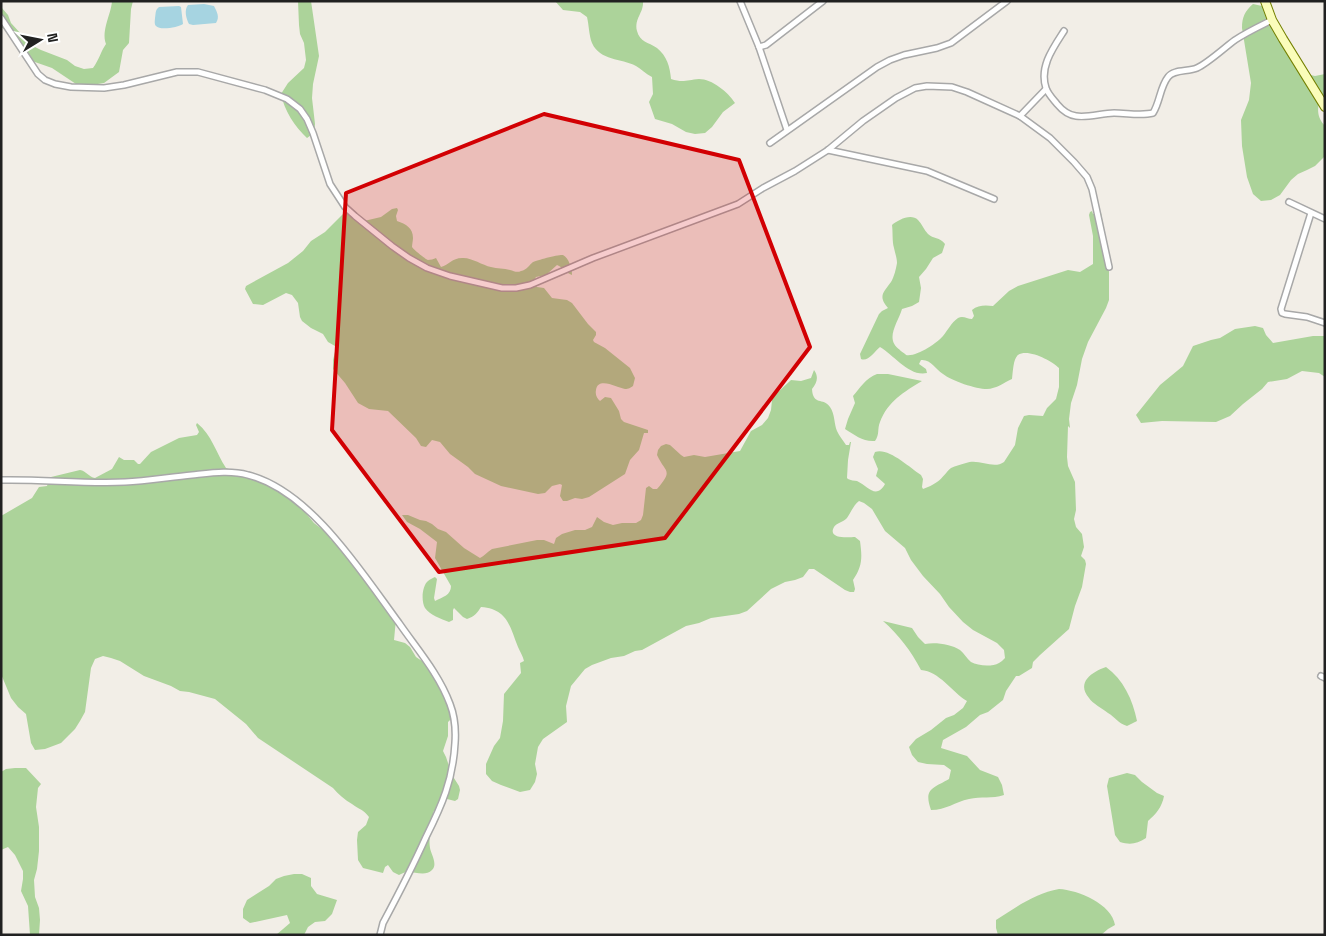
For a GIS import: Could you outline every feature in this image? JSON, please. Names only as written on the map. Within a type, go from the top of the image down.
[{"type":"main road","points":[[1265,1],[1272,20],[1325,107]]},
{"type":"street","points":[[740,1],[787,130]]},
{"type":"street","points":[[758,47],[766,45],[823,1]]},
{"type":"street","points":[[770,142],[877,67],[904,55],[951,43],[1008,1]]},
{"type":"street","points":[[1,18],[38,74],[45,80],[55,84],[84,88],[113,87],[186,71],[198,72],[241,83],[287,98],[300,109],[307,119],[330,184],[345,207],[355,216],[392,246],[427,268],[450,276],[502,288],[530,285],[593,258],[738,204],[828,150],[896,98],[914,88],[938,86],[952,87],[967,92],[1020,116],[1050,138],[1074,162],[1087,178],[1092,189],[1109,267]]},
{"type":"street","points":[[1064,32],[1045,64],[1044,78],[1046,89],[1062,109],[1070,115],[1078,117],[1110,113],[1150,114],[1155,110],[1160,93],[1171,74],[1199,67],[1236,39],[1272,20]]},
{"type":"street","points":[[1020,116],[1046,89]]},
{"type":"street","points":[[828,150],[927,171],[994,199]]},
{"type":"street","points":[[1289,202],[1325,218]]},
{"type":"street","points":[[1311,213],[1281,309],[1282,313],[1285,314],[1306,317],[1325,323]]},
{"type":"street","points":[[1,480],[125,482],[205,473],[233,472],[248,475],[263,480],[296,500],[311,513],[355,562],[424,657],[439,681],[455,718],[456,742],[453,770],[445,798],[383,922],[380,935]]},
{"type":"highlighted area","points":[[544,114],[739,160],[810,347],[665,538],[439,572],[332,430],[346,193]]},
{"type":"green space","points":[[112,1],[133,1],[129,43],[123,50],[119,72],[104,83],[85,86],[76,84],[52,68],[32,61],[15,38],[1,27],[1,7],[8,15],[11,23],[31,45],[67,60],[75,66],[84,69],[93,68],[106,44],[105,28]]},
{"type":"green space","points":[[298,1],[311,1],[319,56],[312,98],[315,124],[314,133],[307,138],[291,118],[281,94],[288,83],[304,68],[306,60],[304,43],[300,34]]},
{"type":"green space","points":[[555,1],[643,1],[636,26],[638,35],[642,40],[657,48],[666,58],[671,79],[709,81],[724,91],[735,103],[723,112],[705,133],[695,134],[686,132],[672,124],[655,119],[649,102],[653,94],[652,77],[630,63],[600,53],[592,43],[587,17],[580,12],[563,10]]},
{"type":"green space","points":[[1253,4],[1262,6],[1306,74],[1315,76],[1325,74],[1325,107],[1319,102],[1318,109],[1319,118],[1325,126],[1325,156],[1315,166],[1298,174],[1291,180],[1280,195],[1271,200],[1261,201],[1253,194],[1247,177],[1242,146],[1241,120],[1249,100],[1251,83],[1242,24],[1244,14]]},
{"type":"green space","points":[[397,208],[397,221],[406,225],[412,232],[412,247],[428,260],[436,258],[441,267],[456,259],[465,258],[493,268],[518,272],[525,270],[533,262],[543,259],[563,255],[567,259],[572,275],[557,265],[546,275],[536,277],[534,280],[535,285],[544,288],[552,298],[567,300],[572,303],[596,332],[594,342],[605,348],[630,368],[635,378],[633,386],[628,389],[604,383],[598,386],[596,392],[596,396],[600,401],[605,397],[611,398],[624,422],[648,430],[648,433],[644,433],[639,450],[630,460],[625,474],[589,497],[575,498],[567,501],[563,501],[560,496],[562,485],[560,484],[552,486],[545,493],[538,494],[501,486],[475,474],[450,454],[440,442],[432,440],[426,447],[421,446],[416,438],[388,411],[369,409],[358,403],[333,369],[335,346],[328,342],[323,334],[302,321],[298,303],[292,295],[286,293],[263,305],[253,304],[245,289],[246,286],[288,263],[303,251],[311,241],[325,232],[344,213],[349,211],[364,221],[381,217],[392,209]]},
{"type":"green space","points":[[1092,211],[1093,214],[1101,213],[1109,256],[1109,300],[1088,342],[1082,359],[1071,403],[1070,428],[1068,426],[1068,466],[1075,482],[1076,510],[1074,519],[1076,527],[1082,534],[1084,547],[1081,556],[1086,564],[1082,587],[1069,629],[1033,662],[1032,668],[1016,676],[1006,691],[1003,700],[966,727],[943,740],[941,748],[967,756],[980,770],[998,777],[1004,795],[964,800],[941,809],[931,810],[929,793],[949,779],[951,770],[944,765],[918,762],[912,755],[909,747],[916,739],[963,708],[967,701],[940,678],[928,671],[921,670],[904,644],[883,621],[912,628],[925,644],[933,643],[952,646],[961,651],[971,662],[977,664],[989,665],[999,663],[1005,658],[1004,650],[997,643],[973,630],[963,622],[923,576],[905,548],[885,531],[872,509],[859,501],[847,518],[835,526],[833,531],[836,536],[855,537],[860,541],[861,561],[859,570],[853,580],[854,592],[845,590],[814,569],[809,569],[803,577],[785,582],[771,589],[747,611],[711,618],[686,626],[642,650],[592,665],[585,669],[571,686],[566,706],[567,722],[543,739],[538,747],[535,764],[537,774],[530,790],[520,792],[492,781],[486,774],[486,764],[500,738],[504,694],[521,673],[520,663],[524,659],[507,620],[497,611],[481,607],[472,617],[467,619],[454,608],[453,620],[449,622],[433,615],[425,608],[423,602],[424,586],[429,580],[435,577],[437,579],[435,601],[448,594],[451,586],[435,558],[437,542],[407,522],[402,515],[408,515],[432,524],[446,532],[464,548],[480,558],[492,549],[537,540],[544,540],[554,544],[556,538],[562,534],[592,527],[597,517],[613,525],[636,523],[641,520],[643,515],[646,488],[649,486],[657,489],[667,474],[657,455],[661,446],[670,445],[684,457],[694,455],[705,457],[740,451],[751,431],[762,425],[768,418],[772,400],[776,394],[791,380],[801,381],[811,378],[814,370],[817,378],[812,389],[814,398],[830,407],[839,435],[846,445],[849,445],[851,442],[848,460],[848,479],[857,481],[875,491],[882,489],[885,484],[876,476],[878,469],[873,457],[875,452],[880,451],[892,455],[921,475],[923,489],[941,479],[951,468],[959,465],[971,462],[991,465],[1000,464],[1004,462],[1015,445],[1018,428],[1024,416],[1043,416],[1047,408],[1056,399],[1059,387],[1059,368],[1040,356],[1022,353],[1015,359],[1012,379],[997,387],[982,389],[947,377],[924,360],[921,360],[919,364],[926,369],[927,373],[914,372],[880,347],[869,358],[861,359],[860,354],[879,314],[888,308],[882,297],[892,280],[897,263],[892,225],[905,218],[915,218],[928,234],[945,244],[942,253],[933,258],[919,277],[921,288],[919,302],[902,309],[894,331],[893,341],[895,346],[906,355],[911,355],[921,352],[936,342],[958,318],[972,319],[974,316],[972,310],[974,308],[993,306],[1009,291],[1018,286],[1068,270],[1080,272],[1093,264],[1093,236],[1089,215]]},
{"type":"green space","points":[[1255,326],[1263,328],[1273,343],[1313,336],[1325,336],[1325,377],[1319,373],[1302,371],[1287,379],[1268,382],[1230,416],[1216,422],[1162,421],[1141,423],[1136,415],[1160,385],[1183,366],[1193,346],[1220,338],[1235,329]]},
{"type":"green space","points":[[877,374],[888,374],[922,381],[903,393],[887,408],[880,422],[877,438],[875,441],[871,441],[859,438],[845,429],[855,403],[853,396],[866,381]]},
{"type":"green space","points":[[197,423],[210,439],[226,468],[286,489],[314,523],[327,533],[331,540],[341,543],[396,619],[394,640],[405,643],[410,647],[416,657],[425,663],[434,679],[442,688],[445,701],[454,716],[448,722],[448,736],[443,751],[460,790],[458,799],[455,801],[444,799],[440,808],[433,812],[439,819],[434,825],[430,836],[434,868],[429,872],[406,872],[399,875],[393,872],[388,865],[383,873],[363,868],[358,860],[357,840],[358,832],[366,825],[369,817],[365,812],[344,799],[333,788],[258,738],[246,724],[215,699],[180,691],[144,676],[120,661],[111,658],[103,656],[95,659],[91,668],[85,712],[75,729],[61,743],[45,749],[35,750],[31,743],[26,714],[11,698],[1,674],[1,516],[32,498],[39,487],[47,486],[51,477],[80,470],[95,478],[112,469],[119,457],[124,460],[134,460],[140,464],[151,452],[179,438],[197,435],[199,432]]},
{"type":"green space","points":[[1106,667],[1122,684],[1133,705],[1137,721],[1127,726],[1093,702],[1085,692],[1084,687],[1087,678]]},
{"type":"green space","points":[[26,768],[41,784],[38,788],[36,807],[39,827],[39,851],[34,880],[35,897],[39,908],[39,935],[30,935],[28,906],[21,891],[23,871],[15,855],[8,847],[1,850],[1,772],[6,769]]},
{"type":"green space","points":[[1127,773],[1135,775],[1157,793],[1164,796],[1162,804],[1148,821],[1146,838],[1130,844],[1120,842],[1115,835],[1107,786],[1109,778]]},
{"type":"green space","points":[[294,874],[302,874],[311,878],[311,886],[317,894],[337,900],[332,914],[325,921],[315,922],[308,927],[304,935],[276,935],[290,923],[287,915],[250,923],[243,918],[243,909],[247,900],[269,886],[276,879]]},
{"type":"green space","points":[[1059,889],[1084,895],[1101,905],[1113,917],[1115,925],[1101,935],[998,935],[996,920],[1034,897]]},
{"type":"water","points":[[204,4],[214,6],[218,17],[216,23],[189,24],[186,14],[188,5]]},
{"type":"water","points":[[159,7],[181,7],[183,24],[165,28],[156,26],[156,13]]}]
